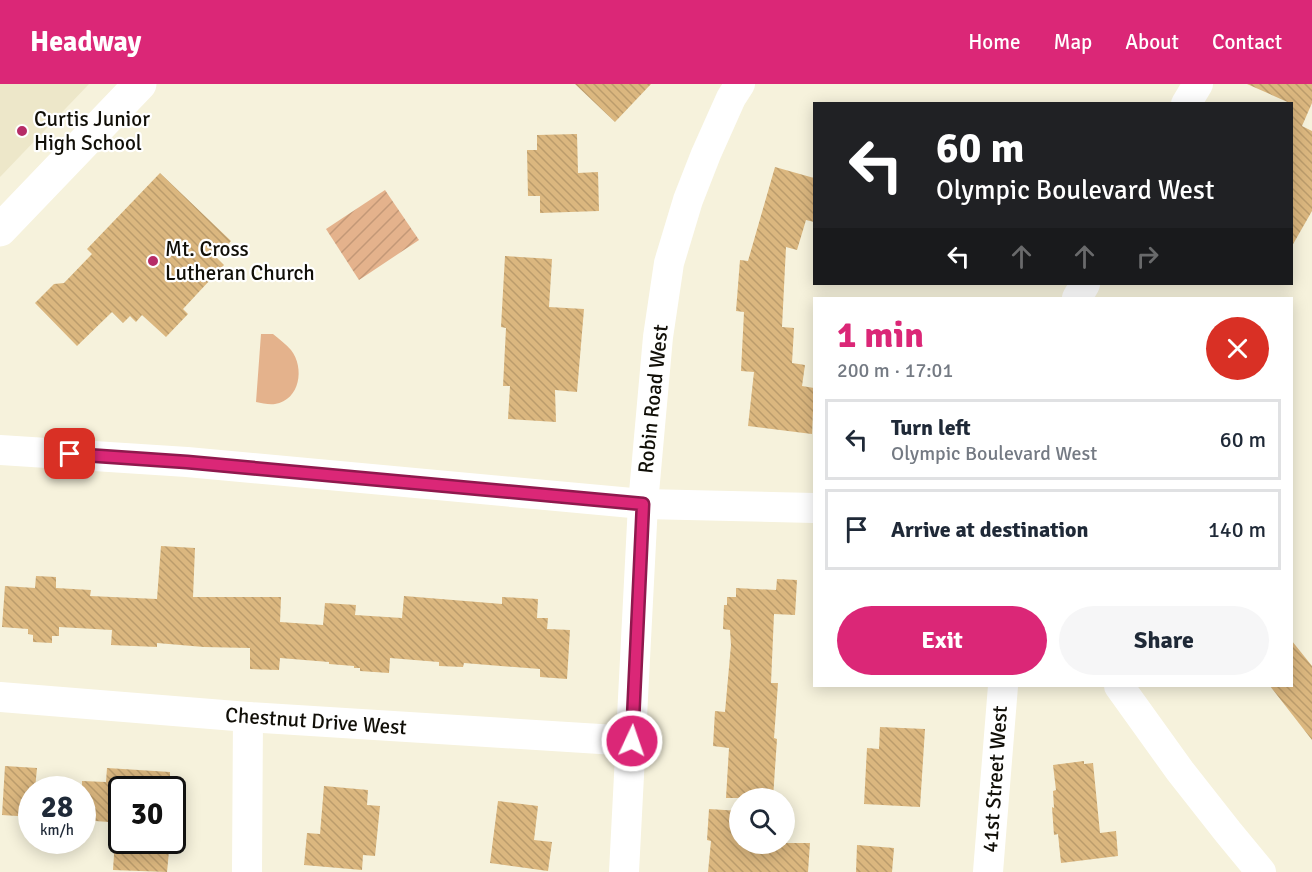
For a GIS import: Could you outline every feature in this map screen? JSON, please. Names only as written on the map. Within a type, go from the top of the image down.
[{"type":"street","points":[[0,230],[140,84]]},
{"type":"street","name":"Robin Road West","points":[[624,872],[643,504],[658,337],[669,263],[688,200],[731,98],[740,84]]},
{"type":"street","points":[[1187,102],[1198,84]]},
{"type":"street","points":[[0,450],[187,462],[643,504],[813,508]]},
{"type":"street","name":"41st Street West","points":[[988,872],[1003,687]]},
{"type":"street","points":[[1120,687],[1194,788],[1261,872]]},
{"type":"street","name":"Chestnut Drive West","points":[[0,697],[248,717],[632,741]]},
{"type":"street","points":[[247,872],[248,717]]},
{"type":"shaded area","name":"Curtis Junior High School","points":[[0,84],[89,84],[0,177]]},
{"type":"shaded area","points":[[385,190],[419,240],[359,280],[326,229]]},
{"type":"shaded area","points":[[261,334],[273,334],[291,350],[298,365],[299,374],[295,390],[283,401],[275,404],[256,402]]},
{"type":"building","points":[[575,84],[651,84],[615,122]]},
{"type":"building","points":[[1247,84],[1312,84],[1312,103],[1302,126],[1312,131],[1312,211],[1293,244],[1293,102],[1288,102]]},
{"type":"building","points":[[577,134],[578,173],[598,172],[599,211],[540,213],[540,196],[528,196],[527,150],[537,150],[537,135]]},
{"type":"building","points":[[775,167],[813,178],[813,222],[806,220],[797,250],[786,247],[782,327],[794,328],[792,363],[805,365],[802,386],[813,388],[812,434],[748,426],[754,372],[741,371],[744,312],[736,311],[740,260],[748,261]]},
{"type":"building","name":"Mt. Cross Lutheran Church","points":[[160,173],[231,241],[216,257],[224,265],[183,309],[188,314],[166,337],[142,315],[136,322],[130,316],[123,323],[112,312],[77,346],[35,303],[54,284],[64,283],[92,254],[87,249]]},
{"type":"building","points":[[505,256],[552,259],[549,307],[584,309],[577,392],[555,390],[556,422],[508,419],[510,386],[503,386],[506,328],[501,327]]},
{"type":"building","points":[[161,546],[195,548],[193,597],[281,597],[280,622],[323,625],[325,603],[356,605],[355,615],[402,618],[404,596],[502,604],[502,597],[538,599],[537,618],[548,618],[547,629],[570,630],[567,679],[540,677],[540,669],[464,663],[463,667],[439,666],[439,662],[390,658],[389,673],[360,671],[360,668],[354,668],[354,666],[329,664],[329,662],[280,658],[279,670],[250,669],[250,648],[157,643],[157,647],[111,645],[112,630],[59,627],[59,636],[52,636],[52,643],[33,642],[33,635],[28,634],[28,629],[2,627],[5,586],[35,588],[36,576],[56,577],[56,588],[91,590],[90,596],[157,599]]},
{"type":"building","points":[[777,579],[797,580],[795,615],[774,614],[771,683],[778,683],[774,788],[729,788],[729,798],[726,798],[729,748],[713,746],[715,711],[725,712],[731,645],[730,630],[723,629],[724,605],[727,605],[727,597],[736,597],[736,588],[776,590]]},
{"type":"building","points":[[1293,642],[1312,666],[1312,740],[1271,687],[1293,687]]},
{"type":"building","points":[[880,727],[925,729],[920,807],[864,804],[867,748],[879,749]]},
{"type":"building","points":[[1084,761],[1084,764],[1093,763],[1100,833],[1116,831],[1118,856],[1061,863],[1058,834],[1054,835],[1052,807],[1054,808],[1053,791],[1056,790],[1053,765]]},
{"type":"building","points":[[5,766],[37,768],[36,776],[18,776],[18,816],[2,815]]},
{"type":"building","points":[[107,768],[170,772],[170,776],[108,776],[108,822],[96,821],[96,782],[106,782]]},
{"type":"building","points":[[324,786],[368,790],[367,805],[380,806],[375,856],[363,855],[362,870],[304,865],[307,833],[320,834]]},
{"type":"building","points":[[498,801],[538,806],[534,840],[552,842],[548,871],[490,863]]},
{"type":"building","points":[[709,809],[729,810],[729,854],[795,854],[795,843],[810,843],[808,872],[708,872],[711,841],[707,840]]},
{"type":"building","points":[[857,845],[894,848],[892,872],[856,872]]},
{"type":"building","points":[[114,854],[169,854],[167,872],[113,870]]},
{"type":"place","name":"Curtis Junior High School","points":[[22,131]]},
{"type":"place","name":"Mt. Cross Lutheran Church","points":[[153,261]]},
{"type":"route","points":[[70,454],[187,462],[643,504],[632,741]]}]
